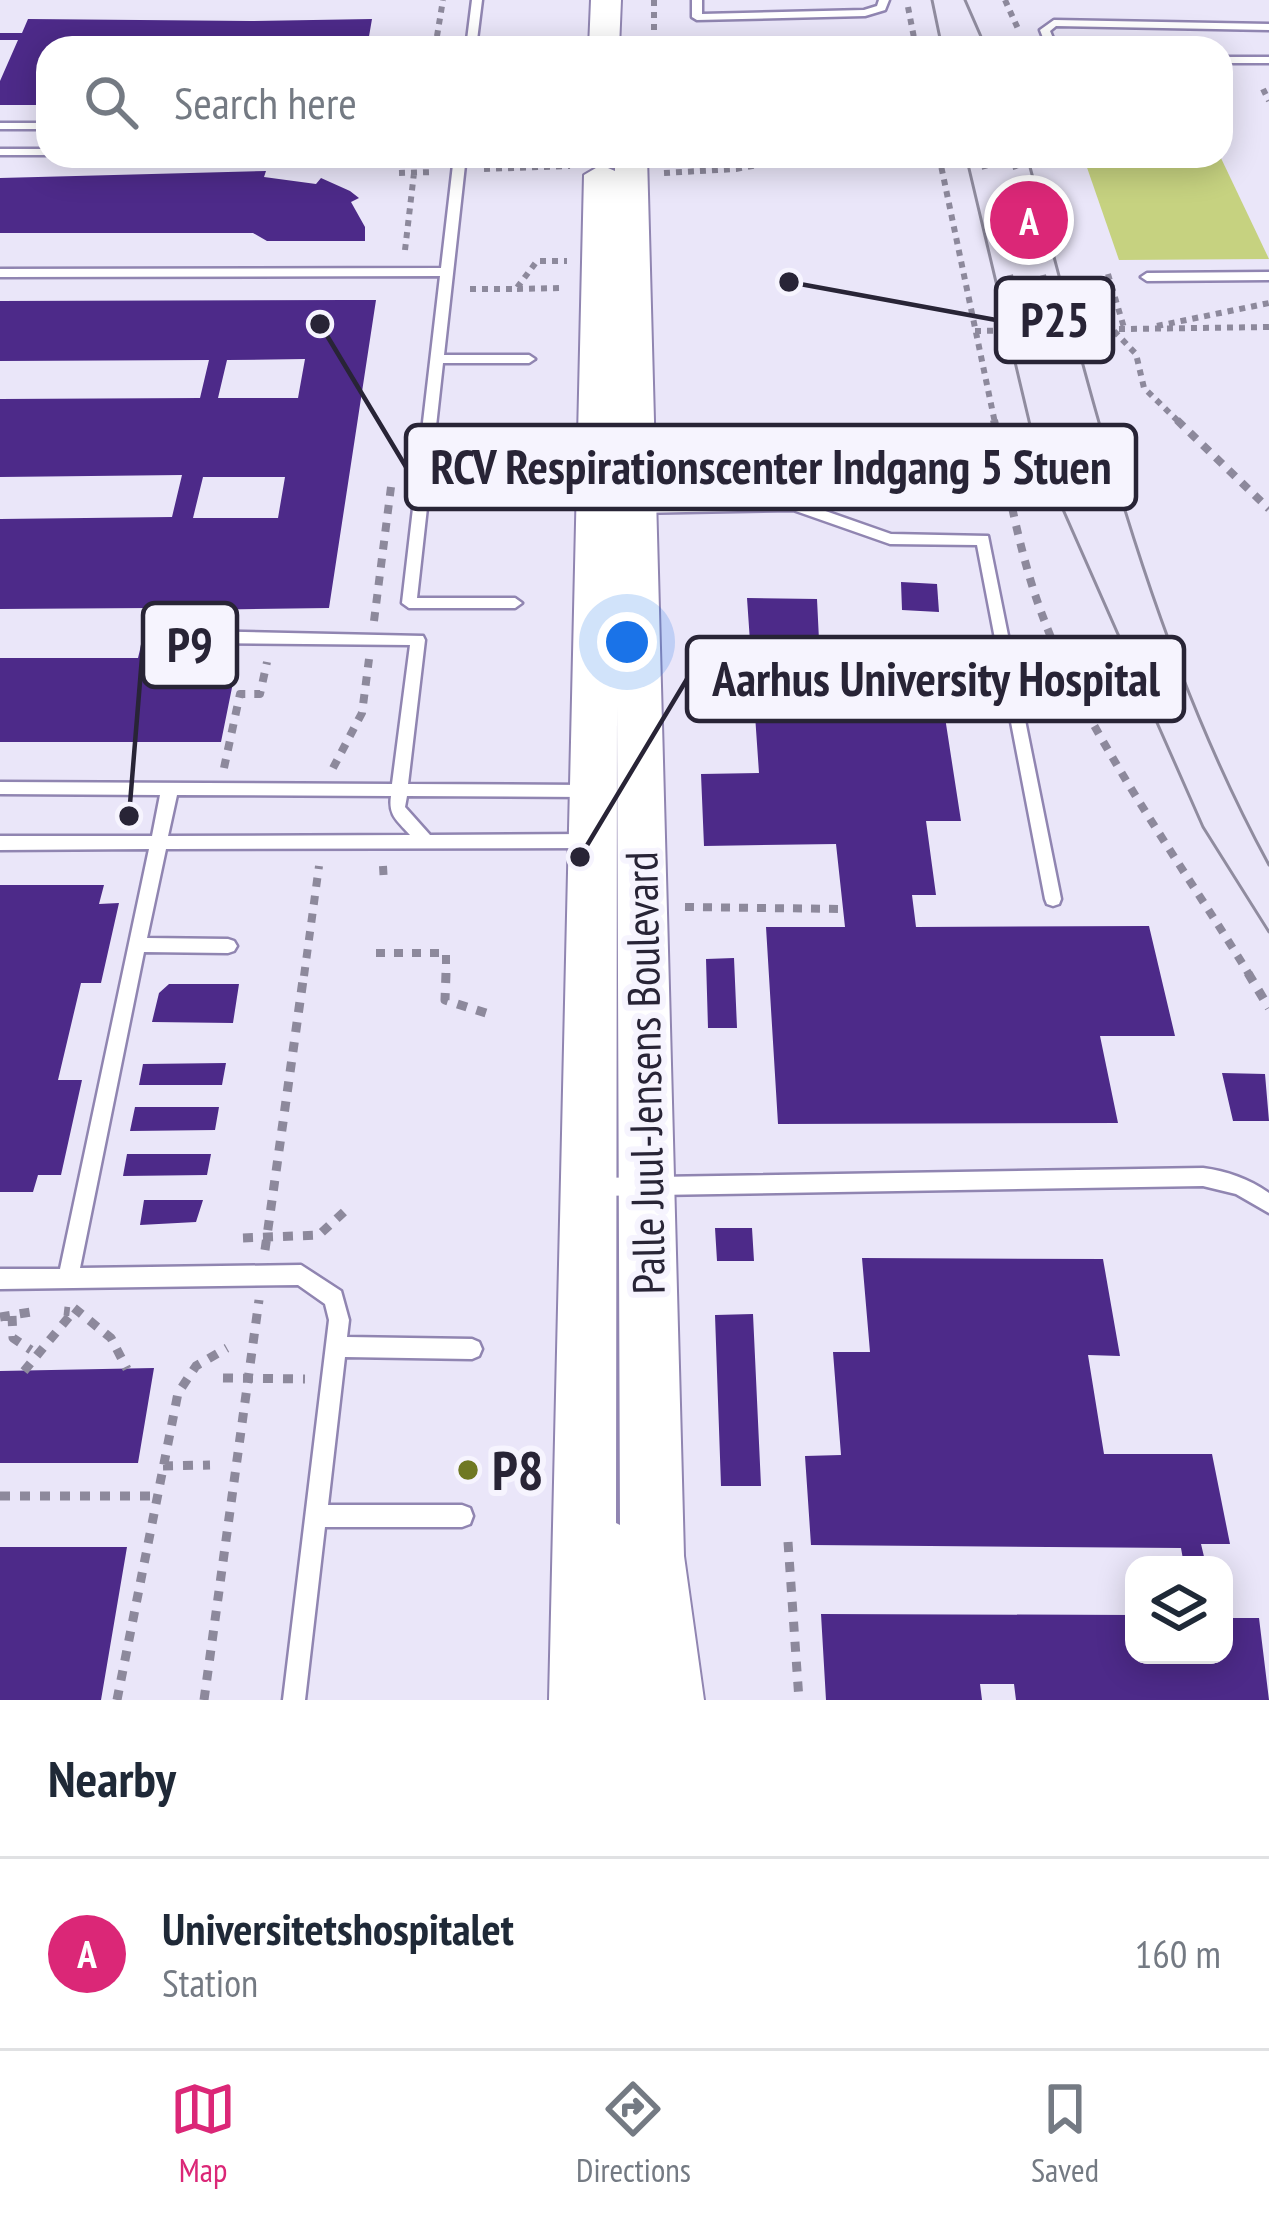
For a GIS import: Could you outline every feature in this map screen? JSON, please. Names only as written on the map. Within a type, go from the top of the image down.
[{"type":"street","points":[[604,36],[606,0]]},
{"type":"street","points":[[631,36],[632,0]]},
{"type":"street","name":"Palle Juul-Jensens Boulevard","points":[[582,1700],[588,1187],[617,841],[616,168]]},
{"type":"street","name":"Palle Juul-Jensens Boulevard","points":[[617,841],[642,906],[652,1556],[671,1700]]},
{"type":"street","points":[[587,1423],[626,1700]]},
{"type":"lane","points":[[472,36],[477,0]]},
{"type":"lane","points":[[697,0],[698,16],[767,17],[865,13],[880,8],[884,0]]},
{"type":"lane","points":[[1047,36],[1045,30],[1054,23],[1269,27]]},
{"type":"lane","points":[[1233,60],[1269,61]]},
{"type":"lane","points":[[0,126],[36,126]]},
{"type":"lane","points":[[0,152],[36,152]]},
{"type":"lane","points":[[458,168],[409,603],[515,603]]},
{"type":"lane","points":[[0,273],[448,272]]},
{"type":"lane","points":[[1147,278],[1269,276]]},
{"type":"lane","points":[[438,359],[529,359]]},
{"type":"lane","points":[[618,509],[794,505],[890,539],[983,540],[1053,899]]},
{"type":"lane","points":[[197,637],[418,640],[397,788],[398,808],[426,840]]},
{"type":"lane","points":[[0,788],[618,792]]},
{"type":"lane","points":[[75,1278],[170,788]]},
{"type":"lane","points":[[0,843],[617,841]]},
{"type":"lane","points":[[137,945],[228,946]]},
{"type":"lane","points":[[588,1187],[1158,1179],[1204,1174],[1251,1189],[1269,1204]]},
{"type":"lane","points":[[0,1279],[301,1275],[319,1283],[334,1298],[335,1347],[294,1700]]},
{"type":"lane","points":[[335,1347],[472,1348]]},
{"type":"lane","points":[[315,1516],[462,1516]]},
{"type":"path","points":[[437,36],[443,0]]},
{"type":"path","points":[[654,0],[654,36]]},
{"type":"path","points":[[906,0],[914,36]]},
{"type":"path","points":[[1005,0],[1022,36]]},
{"type":"path","points":[[1263,89],[1269,101]]},
{"type":"path","points":[[402,273],[414,168]]},
{"type":"path","points":[[399,173],[537,168]]},
{"type":"path","points":[[576,168],[574,176],[605,168]]},
{"type":"path","points":[[706,168],[741,168]]},
{"type":"path","points":[[941,168],[1028,576],[1060,660],[1269,1008]]},
{"type":"path","points":[[1043,274],[1058,331]]},
{"type":"path","points":[[1108,274],[1125,331]]},
{"type":"path","points":[[1010,275],[1024,331]]},
{"type":"path","points":[[1138,330],[1269,304]]},
{"type":"path","points":[[975,331],[1269,327]]},
{"type":"path","points":[[1113,330],[1136,354],[1144,388],[1269,509]]},
{"type":"path","points":[[329,788],[333,768],[362,713],[392,484]]},
{"type":"path","points":[[220,788],[241,694],[260,694],[272,638]]},
{"type":"path","points":[[204,1700],[322,842]]},
{"type":"path","points":[[642,906],[843,909]]},
{"type":"path","points":[[376,953],[446,953],[445,1000],[492,1016]]},
{"type":"path","points":[[244,1238],[319,1235],[346,1210]]},
{"type":"path","points":[[25,1371],[32,1351],[58,1332],[73,1312],[75,1278]]},
{"type":"path","points":[[32,1351],[13,1338],[6,1316],[73,1312],[100,1324],[122,1349],[127,1369]]},
{"type":"path","points":[[117,1700],[184,1381],[196,1366],[227,1348]]},
{"type":"path","points":[[223,1378],[331,1379]]},
{"type":"path","points":[[163,1466],[210,1465]]},
{"type":"path","points":[[0,1496],[157,1496]]},
{"type":"path","points":[[788,1542],[799,1700]]},
{"type":"green space","points":[[1087,168],[1226,168],[1269,259],[1119,260]]},
{"type":"building","points":[[28,19],[372,19],[369,36],[36,36],[36,105],[0,105],[0,81],[18,40],[0,40],[0,33],[22,33]]},
{"type":"building","points":[[266,171],[264,177],[316,184],[321,178],[350,191],[359,198],[351,202],[365,227],[365,241],[267,241],[253,233],[0,233],[0,178]]},
{"type":"building","points":[[376,300],[329,608],[195,610],[184,659],[238,658],[221,742],[0,742],[0,658],[138,658],[150,608],[0,609],[0,519],[172,517],[182,475],[0,477],[0,399],[200,398],[209,360],[0,361],[0,301]],"holes":[[[305,359],[298,398],[218,398],[227,360]],[[203,477],[285,477],[278,518],[193,518]]]},
{"type":"building","points":[[901,582],[937,584],[939,612],[902,610]]},
{"type":"building","points":[[747,598],[817,599],[819,640],[902,647],[904,660],[936,659],[961,821],[926,821],[936,895],[912,895],[916,927],[1149,926],[1175,1036],[1100,1036],[1118,1123],[778,1124],[766,927],[845,927],[836,844],[704,846],[701,774],[759,773]]},
{"type":"building","points":[[0,885],[104,885],[99,904],[119,903],[101,983],[81,983],[58,1080],[82,1080],[61,1175],[38,1175],[33,1192],[0,1192]]},
{"type":"building","points":[[734,958],[737,1028],[708,1028],[706,959]]},
{"type":"building","points":[[169,984],[239,984],[233,1023],[152,1022],[159,993]]},
{"type":"building","points":[[226,1063],[222,1085],[139,1085],[143,1064]]},
{"type":"building","points":[[1222,1073],[1265,1074],[1269,1121],[1233,1121]]},
{"type":"building","points":[[135,1107],[219,1107],[215,1130],[130,1131]]},
{"type":"building","points":[[127,1154],[211,1154],[207,1175],[123,1176]]},
{"type":"building","points":[[144,1200],[203,1200],[196,1222],[140,1225]]},
{"type":"building","points":[[715,1228],[752,1228],[754,1261],[717,1261]]},
{"type":"building","points":[[862,1258],[1103,1259],[1120,1356],[1088,1355],[1104,1454],[1212,1454],[1230,1544],[1201,1544],[1204,1556],[1182,1556],[1181,1548],[811,1545],[805,1456],[841,1455],[833,1352],[870,1352]]},
{"type":"building","points":[[753,1314],[761,1486],[721,1486],[715,1315]]},
{"type":"building","points":[[154,1368],[138,1463],[0,1463],[0,1371]]},
{"type":"building","points":[[0,1547],[127,1547],[101,1700],[0,1700]]},
{"type":"building","points":[[821,1614],[1125,1615],[1125,1664],[1233,1664],[1233,1618],[1259,1618],[1269,1700],[1016,1700],[1014,1684],[980,1684],[982,1700],[826,1700]]},
{"type":"tram line","points":[[932,0],[940,36]]},
{"type":"tram line","points":[[965,0],[981,36]]},
{"type":"tram line","points":[[969,168],[1035,446],[1203,827],[1269,932]]},
{"type":"tram line","points":[[1030,168],[1101,428],[1157,607],[1189,694],[1269,865]]},
{"type":"place","name":"Universitetshospitalet","points":[[1029,220]]},
{"type":"place","name":"P25","points":[[789,282]]},
{"type":"place","name":"RCV Respirationscenter Indgang 5 Stuen","points":[[320,324]]},
{"type":"place","name":"P9","points":[[129,816]]},
{"type":"place","name":"Aarhus University Hospital","points":[[580,857]]},
{"type":"place","name":"P8","points":[[468,1470]]}]
